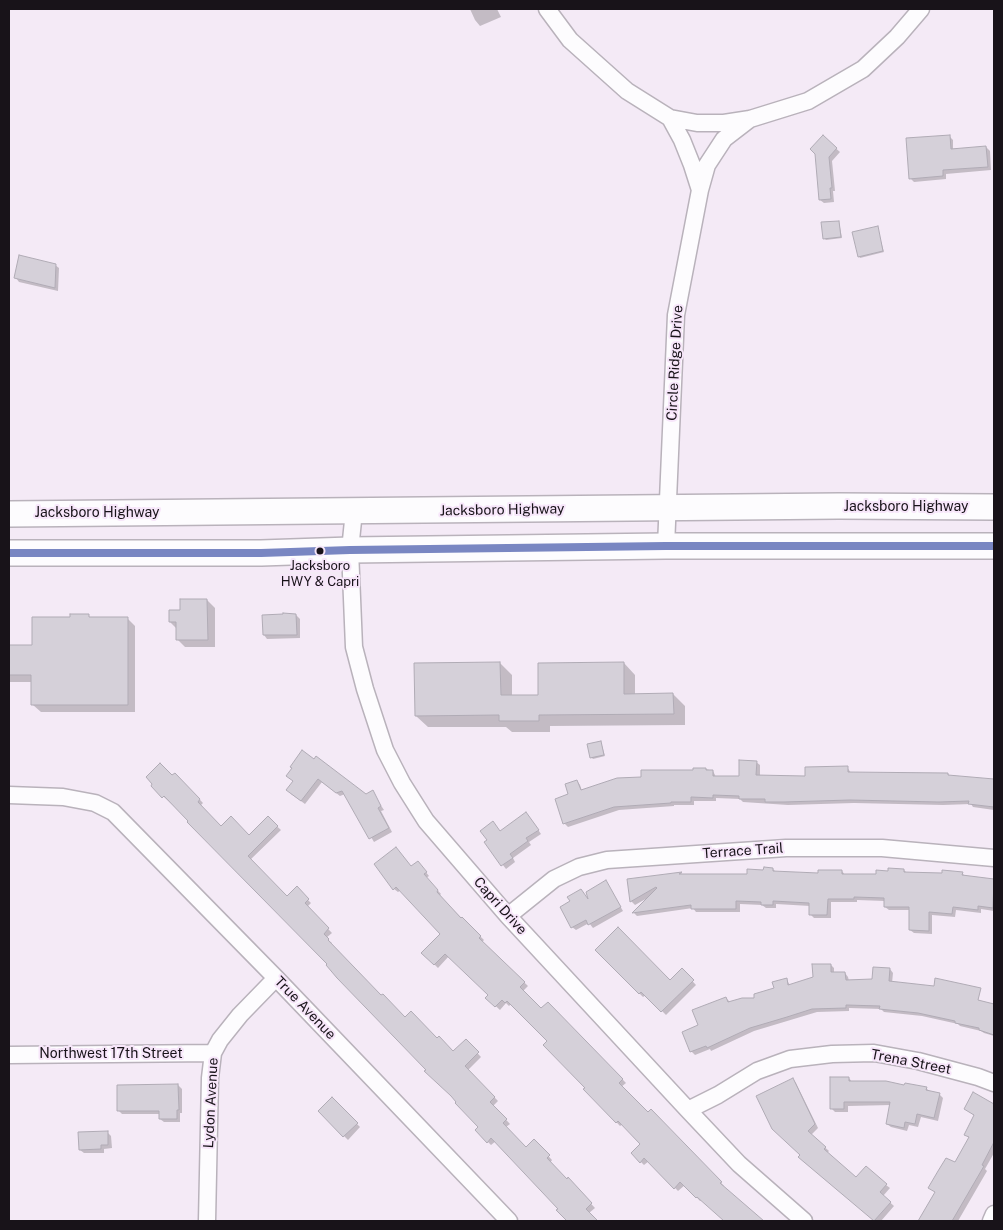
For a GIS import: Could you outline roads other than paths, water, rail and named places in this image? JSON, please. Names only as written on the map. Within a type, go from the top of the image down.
[{"type":"main road","name":"Jacksboro Highway","points":[[9,514],[994,507]]},
{"type":"main road","points":[[9,553],[261,553],[666,546],[994,546]]},
{"type":"street","name":"Circle Ridge Drive","points":[[547,9],[570,40],[627,91],[670,118],[689,156],[700,190]]},
{"type":"street","points":[[670,118],[696,123],[724,123],[750,120],[808,101],[863,69],[897,37],[921,9]]},
{"type":"street","name":"Circle Ridge Drive","points":[[666,546],[676,315],[700,190],[707,165],[724,139],[750,120]]},
{"type":"street","name":"Capri Drive","points":[[354,511],[350,550],[354,647],[365,689],[385,750],[402,783],[426,821],[508,916],[739,1164],[804,1221]]},
{"type":"street","name":"True Avenue","points":[[9,796],[63,797],[95,803],[113,812],[276,978],[509,1221]]},
{"type":"street","name":"Terrace Trail","points":[[508,916],[554,879],[579,867],[607,860],[786,848],[882,848],[994,858]]},
{"type":"street","name":"Lydon Avenue","points":[[207,1221],[210,1078],[213,1053],[220,1040],[240,1015],[276,978]]},
{"type":"street","name":"Northwest 17th Street","points":[[9,1054],[213,1053]]},
{"type":"street","name":"Trena Street","points":[[688,1110],[718,1095],[757,1071],[790,1059],[832,1054],[874,1053],[926,1064],[994,1083]]},
{"type":"street","points":[[991,1221],[994,1214]]},
{"type":"place","name":"Jacksboro HWY & Capri","points":[[320,551]]}]
